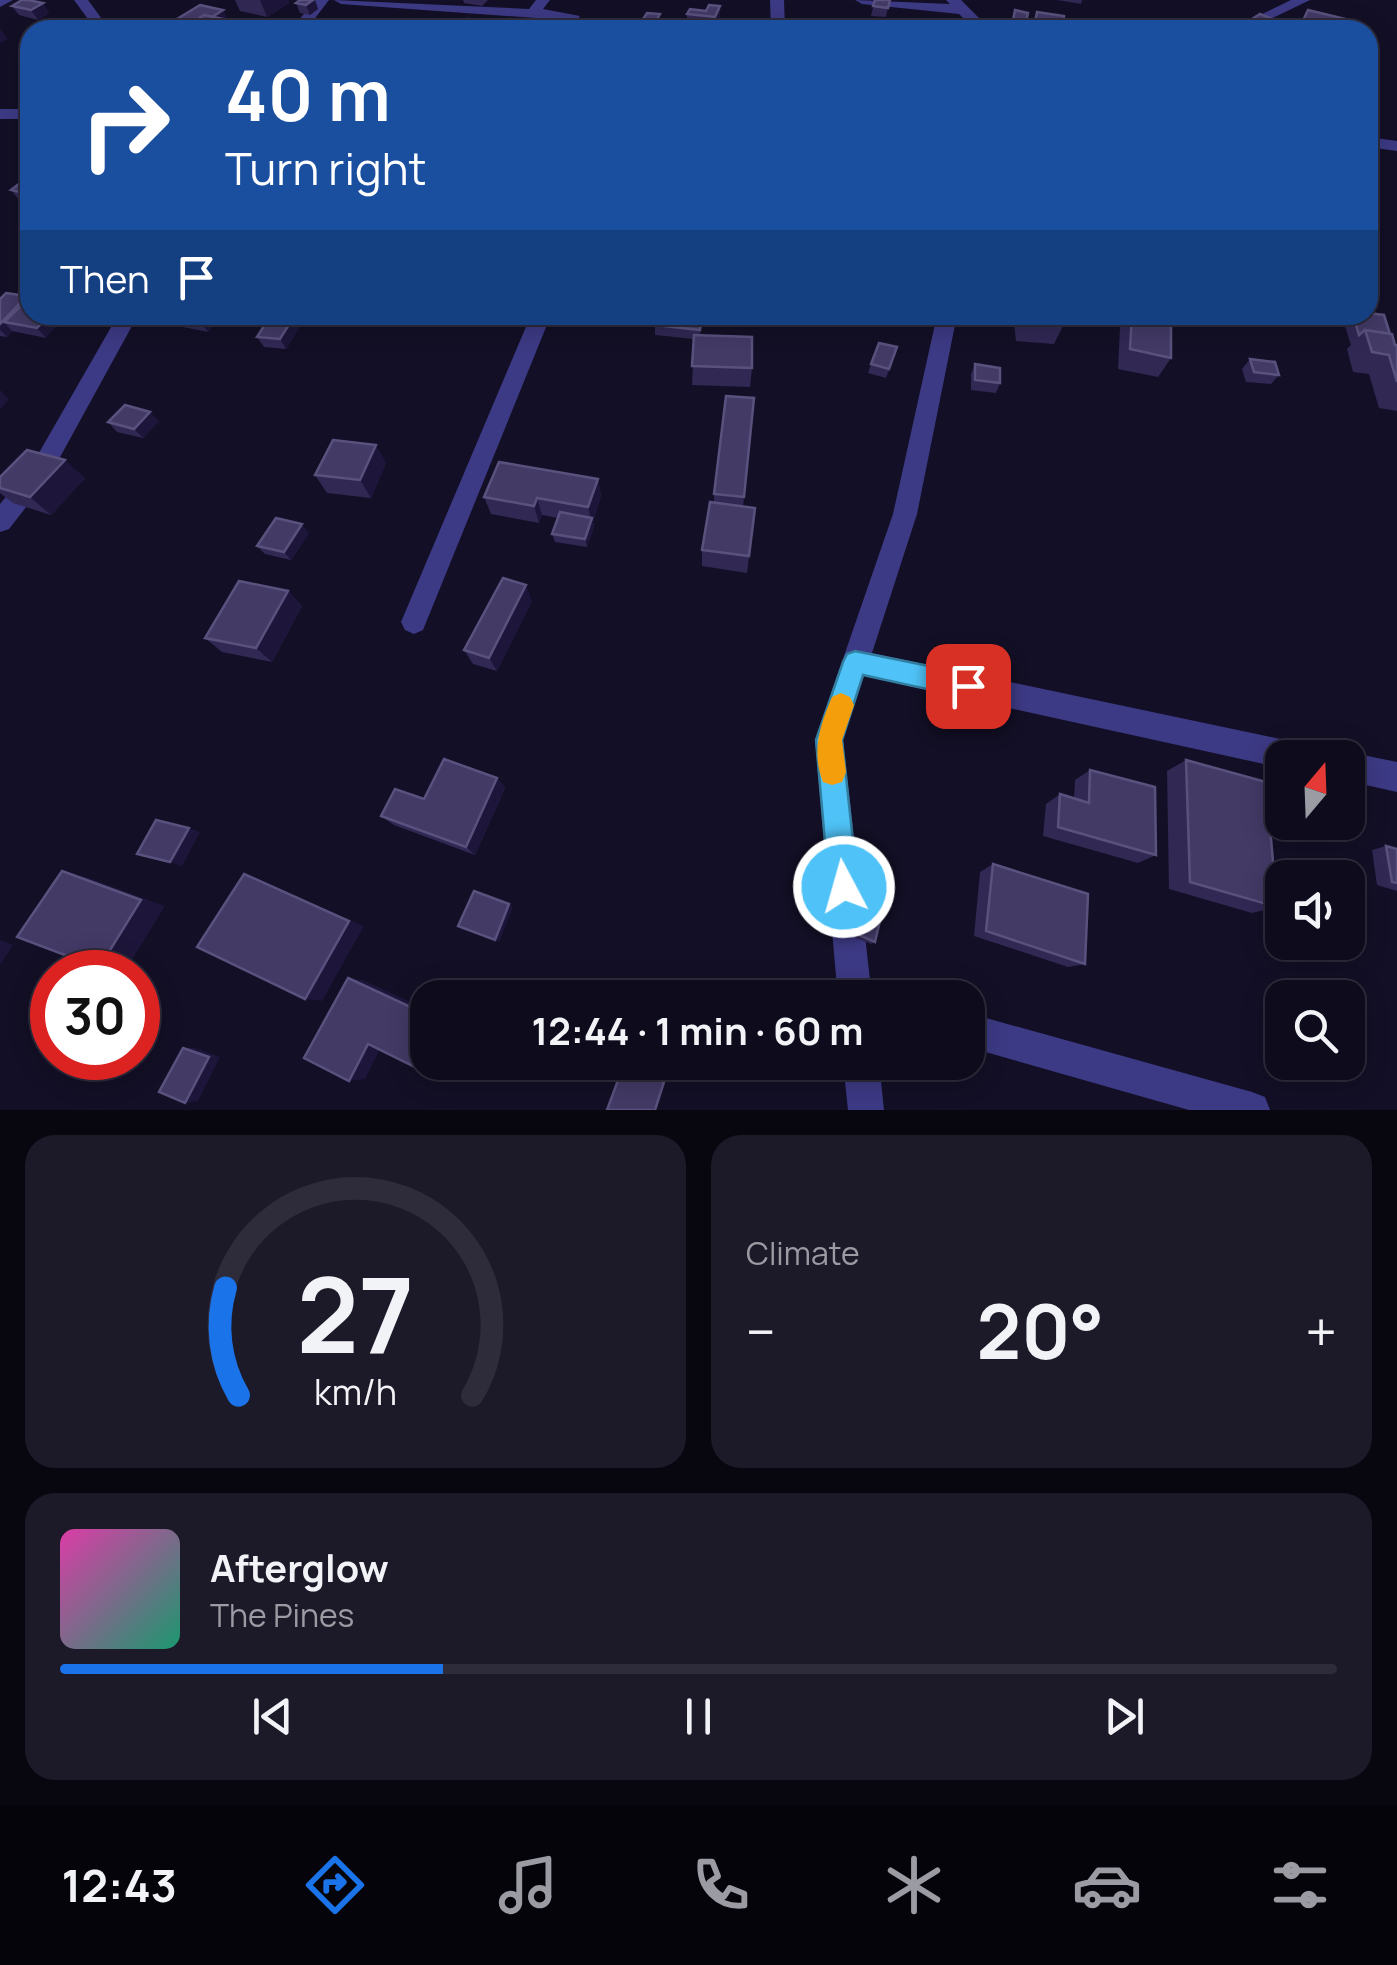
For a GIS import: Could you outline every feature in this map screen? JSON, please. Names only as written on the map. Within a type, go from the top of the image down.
[{"type":"street","points":[[306,20],[322,0]]},
{"type":"street","points":[[341,0],[538,6],[572,16],[570,20]]},
{"type":"street","points":[[862,0],[959,5]]},
{"type":"street","points":[[1258,20],[1303,0]]},
{"type":"street","points":[[0,522],[40,472],[122,325]]},
{"type":"street","points":[[414,622],[537,325]]},
{"type":"street","points":[[853,980],[829,740],[905,514],[946,325]]},
{"type":"street","points":[[855,662],[1265,750]]},
{"type":"street","points":[[1365,770],[1397,777]]},
{"type":"street","points":[[985,1035],[1252,1110]]},
{"type":"street","points":[[863,1080],[866,1110]]},
{"type":"building","points":[[22,0],[43,3],[31,10],[12,6]]},
{"type":"building","points":[[875,0],[890,0],[888,8],[873,6]]},
{"type":"building","points":[[200,5],[223,10],[197,20],[177,19]]},
{"type":"building","points":[[709,5],[720,6],[715,17],[687,14],[690,9],[706,11]]},
{"type":"building","points":[[1015,10],[1028,13],[1026,20],[1013,20]]},
{"type":"building","points":[[1308,10],[1350,20],[1303,20]]},
{"type":"building","points":[[1037,12],[1064,16],[1064,20],[1035,20]]},
{"type":"building","points":[[647,13],[660,14],[657,20],[643,19]]},
{"type":"building","points":[[1260,14],[1275,20],[1251,20]]},
{"type":"building","points":[[204,15],[228,20],[197,20]]},
{"type":"building","points":[[6,293],[20,295],[20,303],[0,324],[0,299]]},
{"type":"building","points":[[20,307],[20,325],[4,322]]},
{"type":"building","points":[[1378,314],[1384,315],[1390,334],[1365,330],[1359,335],[1356,325],[1378,325]]},
{"type":"building","points":[[265,325],[289,325],[280,339],[257,337]]},
{"type":"building","points":[[655,325],[701,325],[700,330]]},
{"type":"building","points":[[1131,325],[1171,325],[1171,358],[1130,349]]},
{"type":"building","points":[[1365,330],[1392,334],[1397,345],[1397,382],[1389,355],[1372,352]]},
{"type":"building","points":[[694,335],[752,337],[752,368],[692,366]]},
{"type":"building","points":[[879,343],[897,347],[889,369],[871,364]]},
{"type":"building","points":[[1250,359],[1275,362],[1279,375],[1254,372]]},
{"type":"building","points":[[975,364],[1000,368],[1000,383],[975,380]]},
{"type":"building","points":[[726,396],[754,398],[744,497],[714,494]]},
{"type":"building","points":[[125,405],[150,412],[134,429],[108,422]]},
{"type":"building","points":[[333,440],[376,445],[360,480],[315,475]]},
{"type":"building","points":[[27,450],[65,460],[30,497],[0,488],[0,477]]},
{"type":"building","points":[[499,462],[598,479],[588,507],[537,498],[534,506],[484,497]]},
{"type":"building","points":[[710,502],[755,508],[749,556],[702,550]]},
{"type":"building","points":[[560,512],[592,518],[585,539],[552,534]]},
{"type":"building","points":[[276,518],[302,524],[284,552],[257,546]]},
{"type":"building","points":[[503,578],[526,585],[489,658],[464,650]]},
{"type":"building","points":[[239,581],[288,591],[256,648],[205,638]]},
{"type":"building","points":[[444,759],[497,778],[466,847],[381,816],[395,789],[424,799]]},
{"type":"building","points":[[1186,760],[1265,782],[1265,840],[1271,840],[1273,860],[1265,860],[1265,904],[1190,882]]},
{"type":"building","points":[[1090,770],[1155,787],[1156,855],[1058,827],[1060,794],[1089,803]]},
{"type":"building","points":[[156,820],[189,828],[170,862],[137,854]]},
{"type":"building","points":[[1386,846],[1397,849],[1397,883],[1392,882]]},
{"type":"building","points":[[993,864],[1088,894],[1085,964],[986,931]]},
{"type":"building","points":[[62,871],[141,900],[110,950],[51,950],[17,937]]},
{"type":"building","points":[[244,874],[349,921],[305,999],[197,947]]},
{"type":"building","points":[[474,891],[509,904],[495,940],[458,926]]},
{"type":"building","points":[[863,895],[884,904],[875,942],[852,932]]},
{"type":"building","points":[[348,978],[410,1007],[410,1065],[368,1044],[349,1081],[304,1058]]},
{"type":"building","points":[[183,1048],[209,1057],[185,1103],[159,1092]]},
{"type":"building","points":[[618,1080],[664,1082],[655,1110],[607,1110]]},
{"type":"slow traffic","points":[[832,772],[829,740],[841,705]]},
{"type":"route","points":[[844,887],[829,740],[855,662],[968,686]]}]
